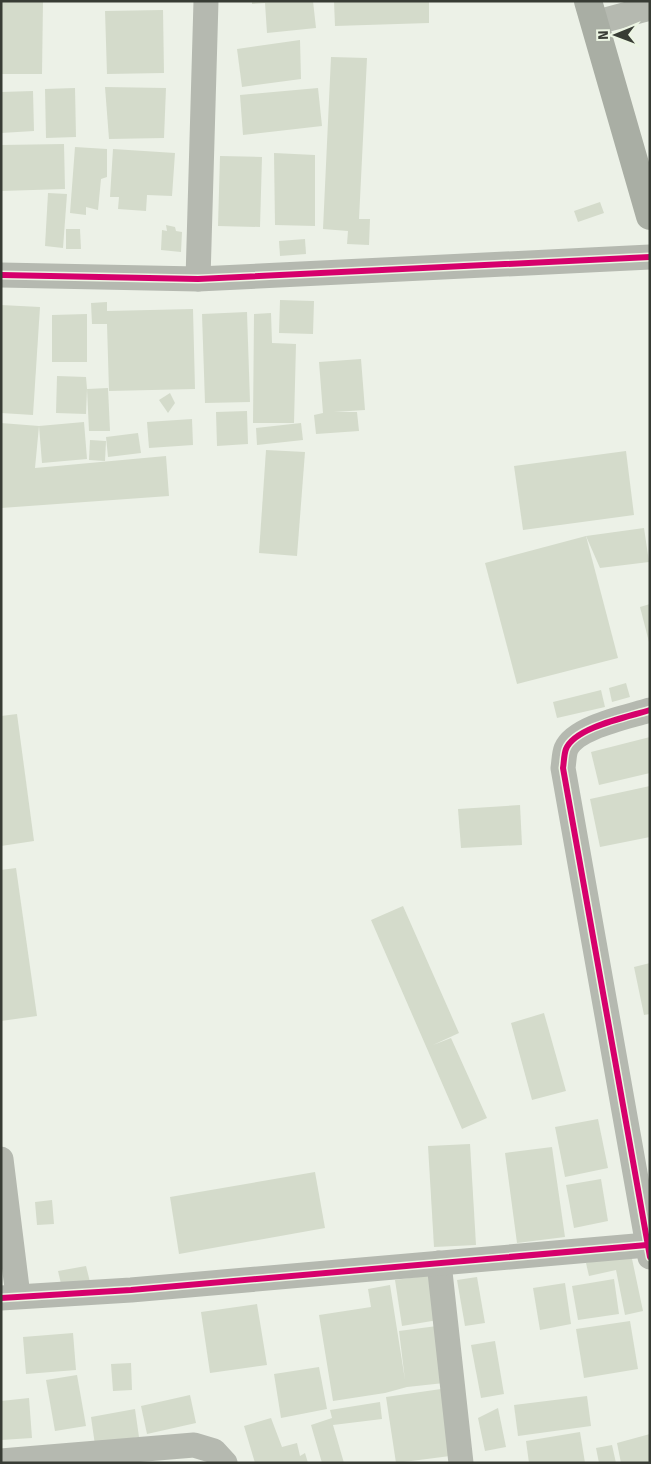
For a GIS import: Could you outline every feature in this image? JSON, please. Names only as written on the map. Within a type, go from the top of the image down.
[{"type":"street","points":[[198,279],[206,1]]},
{"type":"street","points":[[650,8],[591,12],[650,216]]},
{"type":"street","points":[[1,275],[198,279],[650,257]]},
{"type":"street","points":[[1,1159],[9,1297],[131,1290],[439,1263],[648,1251],[563,768],[566,749],[575,737],[591,728],[650,710]]},
{"type":"street","points":[[439,1263],[461,1463]]},
{"type":"street","points":[[1,1461],[194,1445],[214,1451],[225,1463]]},
{"type":"building","points":[[1,1],[43,1],[42,74],[1,74]]},
{"type":"building","points":[[252,1],[313,1],[316,28],[267,33],[265,3],[252,4]]},
{"type":"building","points":[[334,1],[429,1],[429,23],[335,26]]},
{"type":"building","points":[[163,10],[164,73],[107,74],[105,11]]},
{"type":"building","points":[[300,40],[301,79],[242,87],[237,49]]},
{"type":"building","points":[[331,57],[367,58],[359,219],[370,219],[369,245],[347,244],[348,231],[323,229]]},
{"type":"building","points":[[105,87],[166,88],[164,138],[109,139]]},
{"type":"building","points":[[75,88],[76,137],[46,138],[45,89]]},
{"type":"building","points":[[318,88],[322,126],[243,135],[240,95]]},
{"type":"building","points":[[33,91],[34,131],[1,133],[1,92]]},
{"type":"building","points":[[64,144],[65,189],[1,191],[1,145]]},
{"type":"building","points":[[75,147],[107,149],[107,177],[101,179],[98,210],[86,207],[86,215],[70,213]]},
{"type":"building","points":[[113,149],[175,153],[172,196],[147,195],[146,211],[118,209],[119,197],[110,197]]},
{"type":"building","points":[[274,153],[315,155],[315,226],[275,225]]},
{"type":"building","points":[[220,156],[262,157],[260,227],[218,226]]},
{"type":"building","points":[[48,193],[67,194],[63,248],[45,246]]},
{"type":"building","points":[[600,202],[604,213],[578,222],[574,211]]},
{"type":"building","points":[[166,225],[175,227],[176,231],[182,232],[181,252],[161,250],[162,230],[167,231]]},
{"type":"building","points":[[66,229],[80,229],[81,249],[66,249]]},
{"type":"building","points":[[305,239],[306,254],[280,256],[279,241]]},
{"type":"building","points":[[280,300],[314,301],[313,334],[279,333]]},
{"type":"building","points":[[107,302],[107,311],[193,309],[195,389],[109,391],[107,324],[92,324],[91,303]]},
{"type":"building","points":[[1,305],[40,307],[33,415],[1,413]]},
{"type":"building","points":[[247,312],[250,402],[205,403],[202,314]]},
{"type":"building","points":[[271,313],[272,343],[296,344],[294,423],[253,423],[254,314]]},
{"type":"building","points":[[87,314],[87,362],[52,362],[52,315]]},
{"type":"building","points":[[361,359],[365,410],[334,412],[357,412],[359,431],[316,434],[314,415],[323,413],[319,362]]},
{"type":"building","points":[[57,376],[86,377],[86,414],[56,413]]},
{"type":"building","points":[[108,388],[110,431],[89,431],[87,389]]},
{"type":"building","points":[[170,393],[175,403],[168,413],[159,400]]},
{"type":"building","points":[[247,411],[248,444],[217,446],[216,412]]},
{"type":"building","points":[[192,419],[193,445],[149,448],[147,422]]},
{"type":"building","points":[[84,422],[87,459],[42,463],[39,426]]},
{"type":"building","points":[[1,423],[39,426],[35,468],[166,456],[169,496],[1,508]]},
{"type":"building","points":[[301,423],[303,440],[257,445],[256,428]]},
{"type":"building","points":[[138,433],[141,453],[108,457],[106,437]]},
{"type":"building","points":[[90,440],[106,441],[105,461],[89,460]]},
{"type":"building","points":[[266,450],[305,452],[297,556],[259,553]]},
{"type":"building","points":[[626,451],[634,515],[523,530],[514,466]]},
{"type":"building","points":[[644,528],[649,562],[600,568],[586,536]]},
{"type":"building","points":[[586,536],[618,658],[517,684],[485,563]]},
{"type":"building","points":[[650,604],[650,642],[649,642],[640,607]]},
{"type":"building","points":[[626,683],[630,697],[612,702],[609,688]]},
{"type":"building","points":[[601,690],[605,707],[557,718],[553,702]]},
{"type":"building","points":[[17,714],[34,841],[1,846],[1,716]]},
{"type":"building","points":[[650,737],[650,773],[599,785],[591,752]]},
{"type":"building","points":[[650,786],[650,837],[600,847],[590,799]]},
{"type":"building","points":[[520,805],[522,845],[461,848],[458,809]]},
{"type":"building","points":[[16,868],[37,1016],[1,1021],[1,870]]},
{"type":"building","points":[[403,906],[459,1033],[433,1045],[451,1038],[487,1118],[462,1129],[371,920]]},
{"type":"building","points":[[650,963],[650,1014],[644,1015],[634,967]]},
{"type":"building","points":[[544,1013],[566,1091],[532,1100],[511,1023]]},
{"type":"building","points":[[598,1119],[608,1168],[565,1177],[555,1127]]},
{"type":"building","points":[[470,1144],[476,1245],[434,1247],[428,1146]]},
{"type":"building","points":[[552,1147],[565,1237],[517,1243],[505,1153]]},
{"type":"building","points":[[315,1172],[325,1228],[179,1254],[170,1197]]},
{"type":"building","points":[[601,1179],[608,1221],[574,1228],[566,1185]]},
{"type":"building","points":[[52,1200],[54,1224],[37,1225],[35,1202]]},
{"type":"building","points":[[631,1254],[643,1311],[625,1315],[616,1270],[589,1276],[586,1263]]},
{"type":"building","points":[[86,1266],[90,1282],[62,1288],[58,1271]]},
{"type":"building","points":[[431,1275],[438,1320],[402,1326],[395,1280]]},
{"type":"building","points":[[477,1277],[485,1323],[465,1326],[457,1280]]},
{"type":"building","points":[[614,1279],[619,1314],[578,1320],[572,1286]]},
{"type":"building","points":[[565,1283],[571,1324],[540,1330],[533,1288]]},
{"type":"building","points":[[390,1285],[405,1380],[399,1331],[437,1326],[444,1383],[407,1387],[385,1393],[333,1401],[319,1315],[371,1307],[368,1289]]},
{"type":"building","points":[[257,1304],[267,1365],[210,1373],[201,1312]]},
{"type":"building","points":[[630,1321],[638,1369],[584,1378],[576,1329]]},
{"type":"building","points":[[73,1333],[76,1370],[26,1374],[23,1337]]},
{"type":"building","points":[[495,1341],[504,1394],[481,1398],[471,1345]]},
{"type":"building","points":[[131,1363],[132,1390],[113,1391],[111,1364]]},
{"type":"building","points":[[319,1367],[327,1409],[281,1418],[274,1374]]},
{"type":"building","points":[[77,1375],[86,1426],[55,1431],[46,1380]]},
{"type":"building","points":[[441,1389],[450,1456],[396,1463],[386,1397]]},
{"type":"building","points":[[190,1395],[196,1423],[147,1434],[141,1406]]},
{"type":"building","points":[[587,1396],[591,1426],[518,1436],[514,1405]]},
{"type":"building","points":[[29,1398],[32,1438],[1,1440],[1,1401]]},
{"type":"building","points":[[380,1402],[382,1419],[333,1425],[344,1463],[322,1463],[311,1425],[332,1418],[330,1410]]},
{"type":"building","points":[[498,1408],[506,1447],[485,1451],[478,1418]]},
{"type":"building","points":[[135,1409],[139,1437],[95,1445],[91,1417]]},
{"type":"building","points":[[271,1418],[282,1447],[297,1443],[300,1456],[305,1453],[308,1463],[255,1463],[244,1426]]},
{"type":"building","points":[[580,1432],[585,1463],[529,1463],[526,1441]]},
{"type":"building","points":[[650,1434],[650,1463],[621,1463],[617,1443]]},
{"type":"building","points":[[612,1445],[616,1463],[599,1463],[596,1448]]},
{"type":"cycle path","points":[[1,275],[198,279],[650,257]]},
{"type":"cycle path","points":[[650,710],[603,724],[580,735],[571,741],[566,749],[563,768],[650,1257]]},
{"type":"cycle path","points":[[1,1298],[131,1290],[647,1245]]}]
